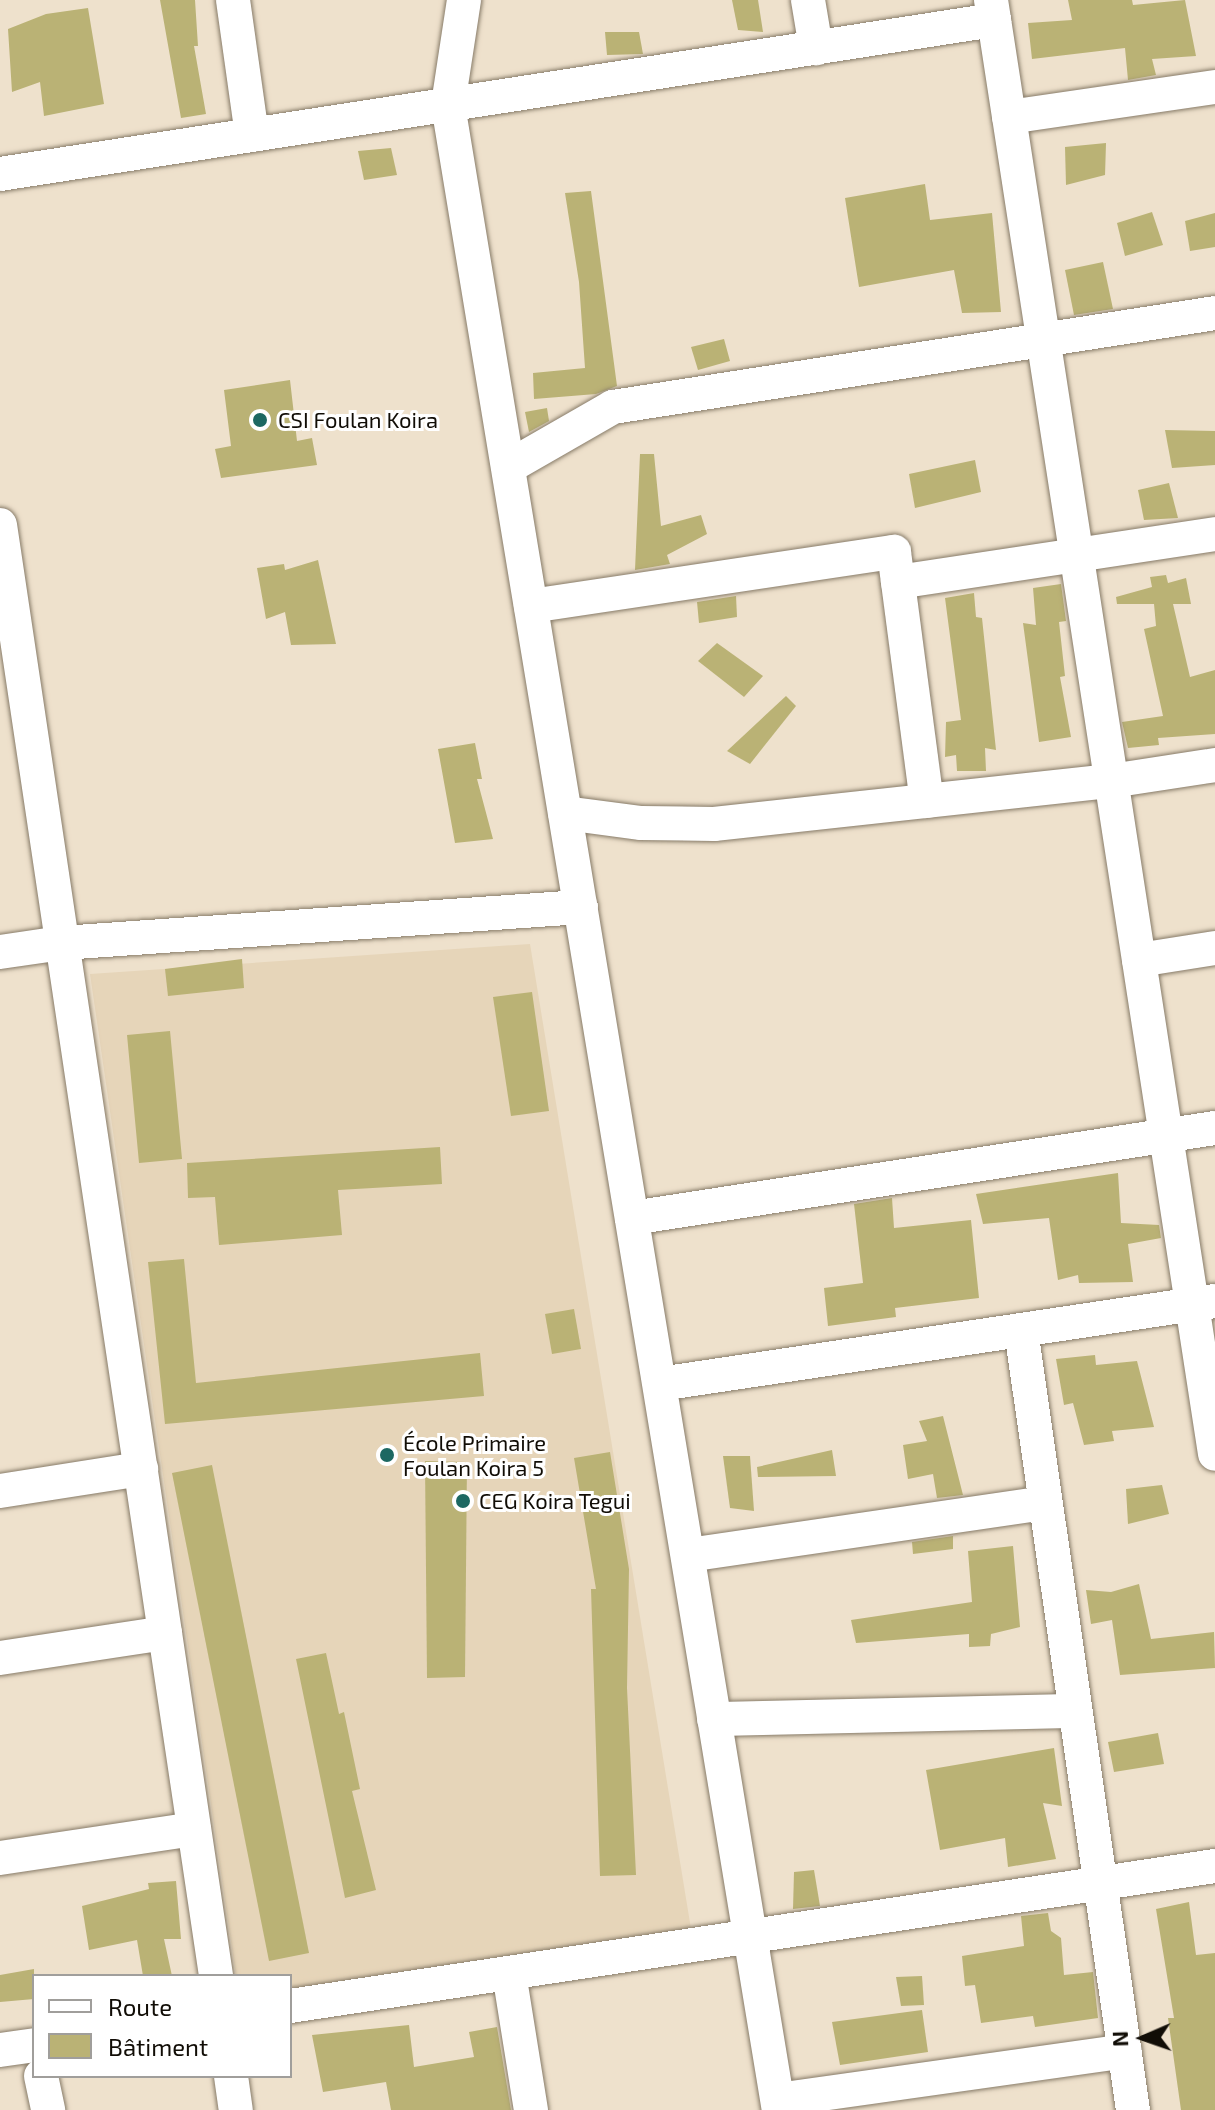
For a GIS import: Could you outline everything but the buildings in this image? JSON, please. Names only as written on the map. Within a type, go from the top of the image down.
[{"type":"street","points":[[233,0],[252,135]]},
{"type":"street","points":[[464,0],[448,105],[510,466],[778,2105],[1125,2051]]},
{"type":"street","points":[[808,0],[816,48]]},
{"type":"street","points":[[0,174],[816,48],[992,10],[1166,1135],[1204,1302],[1215,1454]]},
{"type":"street","points":[[1009,117],[1215,87]]},
{"type":"street","points":[[510,466],[613,407],[1215,313]]},
{"type":"street","points":[[0,525],[14,711],[62,943],[216,1974]]},
{"type":"street","points":[[898,582],[1215,534]]},
{"type":"street","points":[[531,606],[894,552],[927,801]]},
{"type":"street","points":[[565,813],[641,823],[714,824],[1111,781],[1215,765]]},
{"type":"street","points":[[0,952],[62,943],[581,907]]},
{"type":"street","points":[[1139,960],[1215,948]]},
{"type":"street","points":[[632,1218],[1215,1128]]},
{"type":"street","points":[[660,1384],[1204,1302]]},
{"type":"street","points":[[1021,1330],[1043,1503],[1133,2110]]},
{"type":"street","points":[[0,1491],[141,1469]]},
{"type":"street","points":[[688,1555],[1043,1503]]},
{"type":"street","points":[[0,1658],[165,1633]]},
{"type":"street","points":[[714,1719],[1075,1711]]},
{"type":"street","points":[[0,1858],[194,1829]]},
{"type":"street","points":[[292,2006],[1215,1866]]},
{"type":"street","points":[[509,1973],[531,2110]]},
{"type":"street","points":[[0,2050],[32,2045]]},
{"type":"street","points":[[41,2078],[48,2110]]},
{"type":"street","points":[[231,2078],[236,2110]]},
{"type":"shaded area","name":"École Primaire Foulan Koira 5","points":[[530,944],[692,1935],[292,1994],[292,1974],[236,1974],[90,974]]},
{"type":"place","name":"CSI Foulan Koira","points":[[260,420]]},
{"type":"place","name":"École Primaire Foulan Koira 5","points":[[387,1455]]},
{"type":"place","name":"CEG Koira Tegui","points":[[463,1501]]}]
